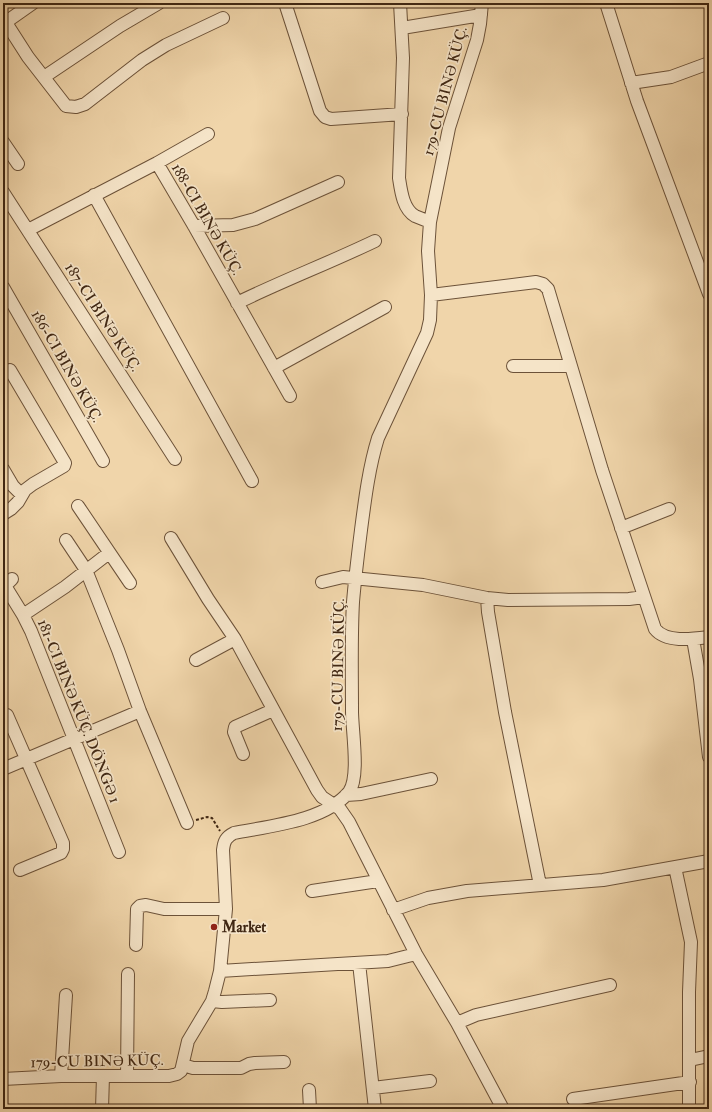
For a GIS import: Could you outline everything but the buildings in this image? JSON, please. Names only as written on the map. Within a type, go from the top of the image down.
[{"type":"street","points":[[33,3],[4,20],[28,57],[66,106],[76,108],[85,104],[142,60],[166,45],[223,18]]},
{"type":"street","points":[[44,77],[120,26],[159,3]]},
{"type":"street","points":[[285,3],[320,111],[324,117],[331,119],[402,114]]},
{"type":"street","points":[[400,3],[402,28],[402,114],[399,178],[401,190],[410,212],[430,222]]},
{"type":"street","points":[[606,3],[631,84],[709,294]]},
{"type":"street","points":[[402,28],[482,9]]},
{"type":"street","name":"179-CU BINƏ KÜÇ.","points":[[3,1079],[61,1076],[169,1076],[177,1074],[183,1065],[188,1041],[212,1001],[220,971],[226,909],[223,850],[224,842],[228,836],[234,833],[313,816],[334,806],[346,795],[353,784],[355,771],[352,717],[353,603],[364,509],[374,448],[427,333],[430,320],[431,295],[428,251],[430,222],[449,128],[477,40],[482,9]]},
{"type":"street","points":[[631,84],[671,77],[709,63]]},
{"type":"street","points":[[157,163],[208,134]]},
{"type":"street","points":[[3,142],[18,164]]},
{"type":"street","name":"188-CI BINƏ KÜÇ.","points":[[28,230],[157,163],[290,396]]},
{"type":"street","points":[[194,226],[223,226],[249,221],[338,182]]},
{"type":"street","points":[[3,192],[175,459]]},
{"type":"street","points":[[94,195],[252,481]]},
{"type":"street","points":[[237,303],[280,282],[331,262],[375,241]]},
{"type":"street","points":[[431,295],[536,282],[543,284],[548,289],[552,296],[602,470],[655,629],[658,634],[674,638],[693,639],[709,637]]},
{"type":"street","points":[[3,287],[103,461]]},
{"type":"street","points":[[274,368],[385,307]]},
{"type":"street","points":[[513,366],[571,366]]},
{"type":"street","points":[[3,514],[11,509],[26,490],[33,484],[64,466],[65,463],[10,370]]},
{"type":"street","points":[[3,469],[13,486],[22,495]]},
{"type":"street","points":[[78,506],[130,583]]},
{"type":"street","points":[[621,528],[669,509]]},
{"type":"street","points":[[171,538],[208,599],[235,639],[317,790],[322,797],[340,809],[349,822],[416,954],[457,1023],[503,1109]]},
{"type":"street","points":[[66,540],[86,570],[118,650],[140,711],[187,823]]},
{"type":"street","name":"181-CI BINƏ KÜÇ. DÖNGƏ 1","points":[[109,552],[65,587],[23,615],[119,852]]},
{"type":"street","points":[[322,582],[343,577],[356,578],[423,585],[487,598],[535,600],[629,600],[644,597]]},
{"type":"street","points":[[12,579],[6,585],[7,590],[23,615]]},
{"type":"street","points":[[487,598],[505,712],[540,885]]},
{"type":"street","points":[[196,660],[235,639]]},
{"type":"street","points":[[693,639],[700,678],[709,757]]},
{"type":"street","points":[[243,754],[234,732],[236,727],[273,710]]},
{"type":"street","points":[[3,769],[140,711]]},
{"type":"street","points":[[7,715],[63,843],[61,853],[20,870]]},
{"type":"street","points":[[346,795],[361,794],[431,779]]},
{"type":"street","points":[[393,910],[428,898],[467,892],[603,880],[709,861]]},
{"type":"street","points":[[675,868],[691,942],[689,992],[689,1109]]},
{"type":"street","points":[[312,891],[378,881]]},
{"type":"street","points":[[136,945],[137,909],[140,906],[146,905],[164,908],[226,909]]},
{"type":"street","points":[[220,971],[388,962],[416,954]]},
{"type":"street","points":[[359,964],[375,1109]]},
{"type":"street","points":[[127,1076],[128,974]]},
{"type":"street","points":[[457,1023],[476,1015],[610,986]]},
{"type":"street","points":[[61,1076],[66,995]]},
{"type":"street","points":[[212,1001],[270,1000]]},
{"type":"street","points":[[690,1060],[709,1056]]},
{"type":"street","points":[[183,1065],[192,1068],[241,1068],[255,1063],[284,1062]]},
{"type":"street","points":[[102,1109],[103,1076]]},
{"type":"street","points":[[372,1088],[430,1081]]},
{"type":"street","points":[[573,1099],[690,1082]]},
{"type":"street","points":[[309,1090],[310,1109]]},
{"type":"path","points":[[187,823],[200,818],[212,818],[219,830],[228,836]]},
{"type":"place","name":"Market","points":[[214,927]]}]
